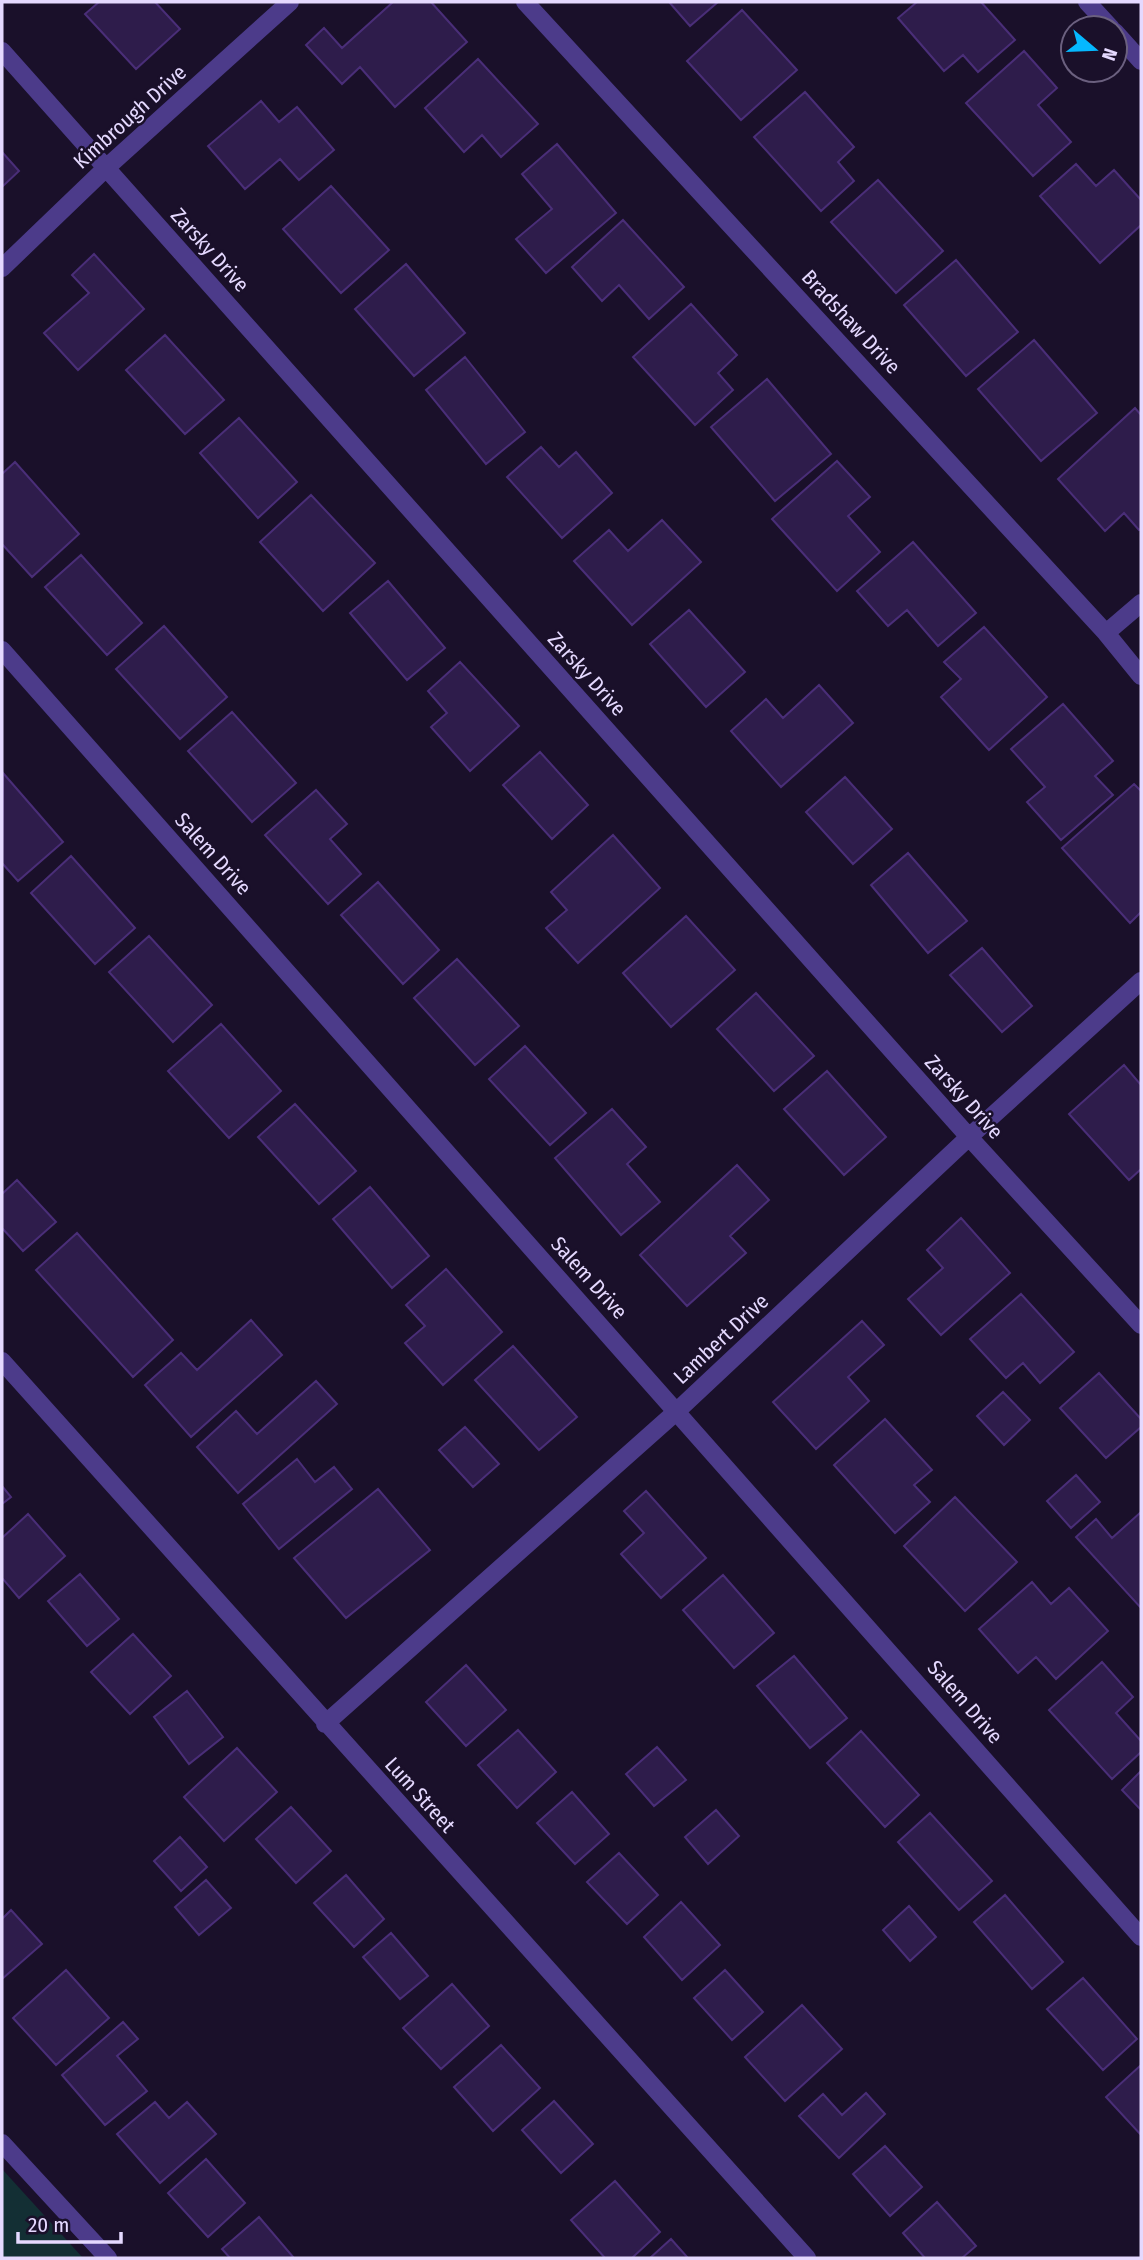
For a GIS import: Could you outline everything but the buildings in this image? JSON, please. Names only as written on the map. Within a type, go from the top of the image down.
[{"type":"street","name":"Kimbrough Drive","points":[[2,268],[106,168],[290,2]]},
{"type":"street","name":"Bradshaw Drive","points":[[525,2],[1106,633],[1141,676]]},
{"type":"street","points":[[1129,48],[1141,61]]},
{"type":"street","name":"Zarsky Drive","points":[[2,51],[969,1137],[1141,1325]]},
{"type":"street","points":[[1106,633],[1141,603]]},
{"type":"street","name":"Salem Drive","points":[[2,650],[1141,1937]]},
{"type":"street","name":"Lambert Drive","points":[[326,1724],[677,1411],[969,1137],[1141,981]]},
{"type":"street","name":"Lum Street","points":[[2,1362],[807,2258]]},
{"type":"street","points":[[2,2143],[108,2258]]},
{"type":"green space","points":[[2,2169],[83,2258],[2,2258]]}]
